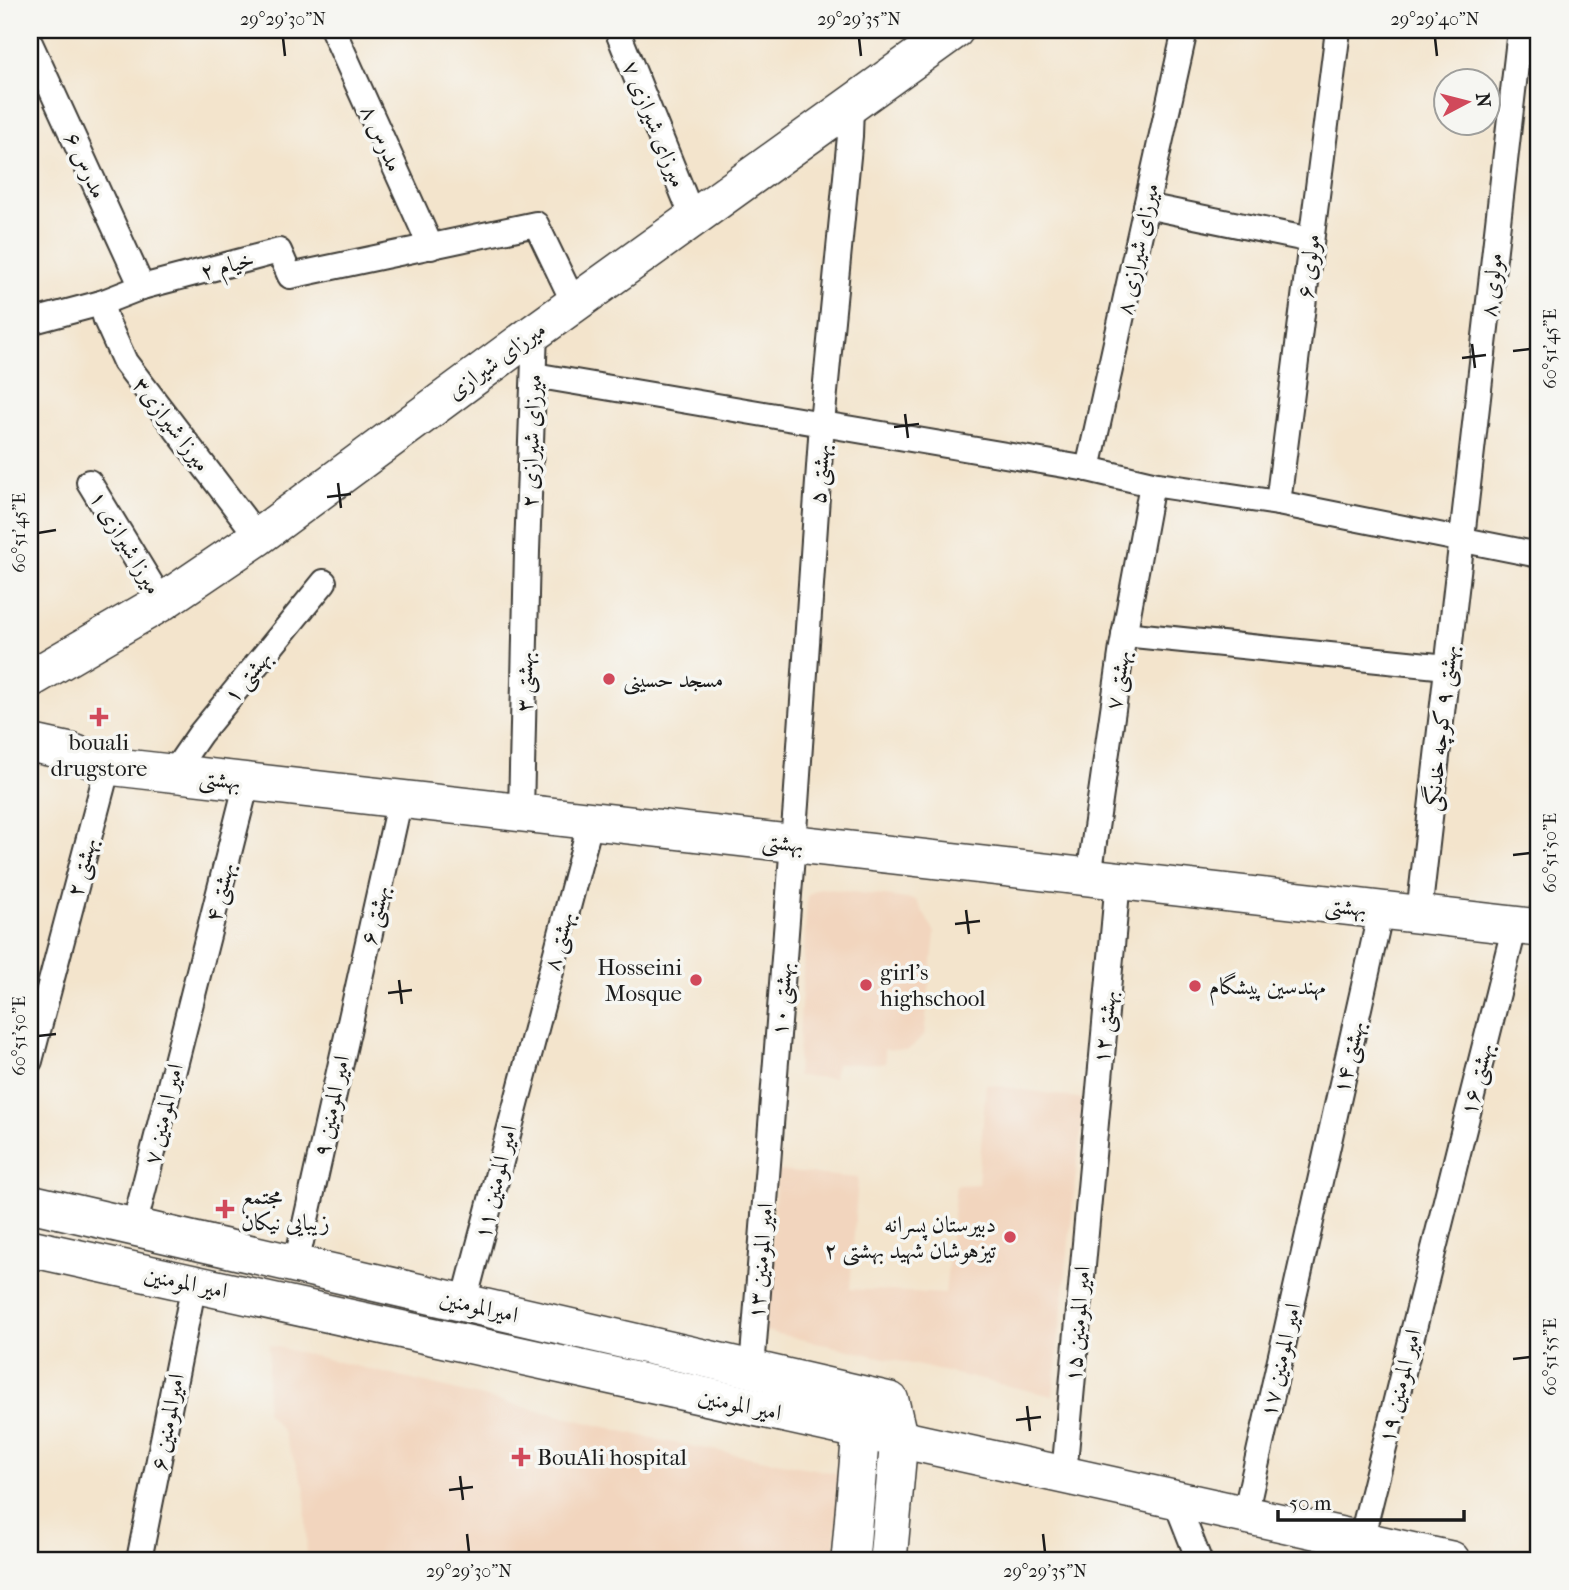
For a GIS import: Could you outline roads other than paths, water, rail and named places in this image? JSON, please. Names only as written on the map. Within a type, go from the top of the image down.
[{"type":"main road","name":"میرزای شیرازی","points":[[30,679],[162,602],[258,537],[535,331],[955,30]]},
{"type":"main road","name":"بهشتی","points":[[30,743],[71,752],[107,766],[1527,926]]},
{"type":"main road","name":"امیرالمومنین","points":[[30,1203],[890,1401],[899,1439]]},
{"type":"main road","points":[[30,1232],[107,1252],[159,1276]]},
{"type":"main road","name":"امیر المومنین","points":[[30,1248],[1451,1560]]},
{"type":"main road","points":[[850,1560],[861,1431]]},
{"type":"main road","points":[[888,1560],[899,1439]]},
{"type":"street","name":"مدرس ۸","points":[[333,30],[431,247]]},
{"type":"street","name":"میرزای شیرازی ۷","points":[[617,30],[693,218]]},
{"type":"street","name":"میرزای شیرازی ۸","points":[[1088,469],[1185,30]]},
{"type":"street","name":"مولوی ۶","points":[[1278,503],[1338,30]]},
{"type":"street","name":"مولوی ۸","points":[[1462,541],[1520,30]]},
{"type":"street","name":"مدرس ۶","points":[[30,43],[142,287]]},
{"type":"street","name":"بهشتی ۵","points":[[793,843],[822,423],[851,105]]},
{"type":"street","points":[[1146,206],[1311,240]]},
{"type":"street","name":"خیام ۲","points":[[30,322],[101,303],[142,287],[279,251],[290,276],[536,224],[575,303]]},
{"type":"street","name":"میرزا شیرازی۳","points":[[101,303],[125,362],[258,537]]},
{"type":"street","name":"میرزای شیرازی ۲","points":[[527,551],[535,331]]},
{"type":"street","points":[[534,375],[1088,469],[1152,484],[1278,503],[1539,555]]},
{"type":"street","name":"میرزا شیرازی ۱","points":[[89,482],[162,602]]},
{"type":"street","name":"بهشتی ۷","points":[[1103,878],[1124,634],[1152,484]]},
{"type":"street","name":"بهشتی ۹ کوچه خدنگی","points":[[1419,914],[1462,541]]},
{"type":"street","name":"بهشتی ۳","points":[[521,813],[527,551]]},
{"type":"street","name":"بهشتی ۱","points":[[173,773],[200,734],[324,582]]},
{"type":"street","points":[[1124,634],[1447,667]]},
{"type":"street","name":"بهشتی ۲","points":[[30,1061],[107,766]]},
{"type":"street","name":"بهشتی ۴","points":[[192,1002],[247,782]]},
{"type":"street","name":"بهشتی ۶","points":[[347,1030],[400,799]]},
{"type":"street","name":"بهشتی ۸","points":[[526,1061],[591,820]]},
{"type":"street","name":"بهشتی ۱۰","points":[[769,1154],[793,843]]},
{"type":"street","name":"بهشتی ۱۲","points":[[1090,1173],[1103,878]]},
{"type":"street","name":"بهشتی ۱۴","points":[[1315,1204],[1381,910]]},
{"type":"street","name":"بهشتی ۱۶","points":[[1438,1232],[1527,926]]},
{"type":"street","name":"امیر المومنین ۷","points":[[134,1227],[192,1002]]},
{"type":"street","name":"امیر المومنین ۹","points":[[296,1264],[347,1030]]},
{"type":"street","name":"امیر المومنین ۱۱","points":[[464,1302],[526,1061]]},
{"type":"street","name":"امیر المومنین ۱۳","points":[[752,1369],[769,1154]]},
{"type":"street","name":"امیر المومنین ۱۵","points":[[1064,1475],[1090,1173]]},
{"type":"street","name":"امیر المومنین ۱۷","points":[[1245,1515],[1315,1204]]},
{"type":"street","name":"امیر المومنین ۱۹","points":[[1361,1540],[1438,1232]]},
{"type":"street","name":"امیرالمومنین ۶","points":[[139,1560],[194,1284]]},
{"type":"street","points":[[1175,1499],[1199,1560]]},
{"type":"place","name":"مسجد حسینی","points":[[609,679]]},
{"type":"place","name":"bouali drugstore","points":[[99,717]]},
{"type":"place","name":"Hosseini Mosque","points":[[696,980]]},
{"type":"place","name":"girl's highschool","points":[[866,985]]},
{"type":"place","name":"مهندسین پیشگام","points":[[1195,986]]},
{"type":"place","name":"مجتمع زیبایی نیکان","points":[[225,1209]]},
{"type":"place","name":"دبیرستان پسرانه تیزهوشان شهید بهشتی ۲","points":[[1010,1237]]},
{"type":"place","name":"BouAli hospital","points":[[521,1457]]}]
